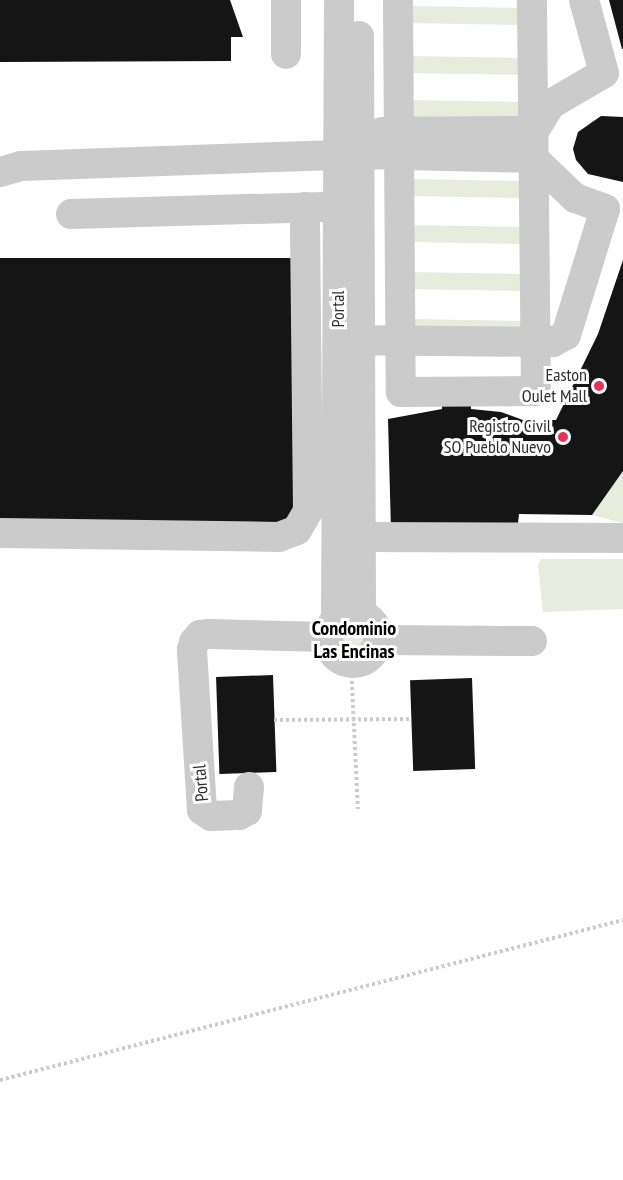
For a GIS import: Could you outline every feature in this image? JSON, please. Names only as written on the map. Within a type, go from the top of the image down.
[{"type":"street","points":[[286,0],[286,54]]},
{"type":"street","name":"Portal","points":[[339,0],[349,145],[349,341],[341,623]]},
{"type":"street","name":"Portal","points":[[341,623],[360,537],[349,341],[337,207],[349,145],[359,0]]},
{"type":"street","points":[[398,0],[401,392],[536,391],[533,345],[532,0]]},
{"type":"street","points":[[534,144],[552,104],[604,73],[584,0]]},
{"type":"street","points":[[0,172],[21,166],[349,145],[534,144]]},
{"type":"street","points":[[349,341],[533,345],[553,342],[566,335],[605,209],[575,198],[534,144]]},
{"type":"street","points":[[0,533],[279,537],[291,534],[302,525],[308,511],[305,207]]},
{"type":"street","points":[[71,214],[337,207]]},
{"type":"street","points":[[360,537],[623,538]]},
{"type":"street","points":[[341,623],[376,627],[378,640],[372,655],[351,663],[337,658],[341,623]]},
{"type":"street","name":"Portal","points":[[249,787],[247,811],[239,815],[211,816],[202,810],[192,650],[194,642],[200,635],[341,623]]},
{"type":"street","points":[[378,640],[532,641]]},
{"type":"path","points":[[351,663],[357,720],[358,809]]},
{"type":"path","points":[[274,720],[411,719]]},
{"type":"path","points":[[0,1080],[623,920]]},
{"type":"green space","points":[[406,6],[520,8],[520,25],[406,23]]},
{"type":"green space","points":[[410,56],[524,58],[524,75],[410,73]]},
{"type":"green space","points":[[408,100],[522,102],[522,119],[408,117]]},
{"type":"green space","points":[[409,179],[523,181],[523,198],[409,196]]},
{"type":"green space","points":[[408,225],[522,227],[522,244],[408,242]]},
{"type":"green space","points":[[410,272],[523,274],[523,291],[410,289]]},
{"type":"green space","points":[[409,319],[523,321],[523,337],[409,335]]},
{"type":"green space","points":[[623,471],[623,523],[592,515],[606,495]]},
{"type":"green space","points":[[541,559],[623,559],[623,609],[543,612],[538,565]]},
{"type":"green space","points":[[356,622],[368,626],[372,638],[368,650],[356,654],[344,650],[340,638],[344,626]]},
{"type":"building","points":[[0,0],[230,0],[243,37],[231,37],[231,61],[0,62]]},
{"type":"building","points":[[609,0],[623,0],[623,49],[622,49]]},
{"type":"building","points":[[601,116],[623,117],[623,182],[588,174],[576,160],[573,149],[578,132]]},
{"type":"building","points":[[0,258],[294,258],[294,525],[0,525]]},
{"type":"building","name":"Easton Oulet Mall","points":[[623,260],[623,471],[592,515],[519,514],[517,532],[391,531],[388,419],[442,409],[442,401],[471,403],[471,409],[501,412],[523,420],[556,420],[598,334]]},
{"type":"building","points":[[273,675],[276,772],[219,774],[216,677]]},
{"type":"building","points":[[472,678],[475,769],[413,771],[410,680]]},
{"type":"place","name":"Easton Oulet Mall","points":[[599,386]]},
{"type":"place","name":"Registro Civil SO Pueblo Nuevo","points":[[563,437]]},
{"type":"district","name":"Condominio Las Encinas","points":[[354,640]]}]
